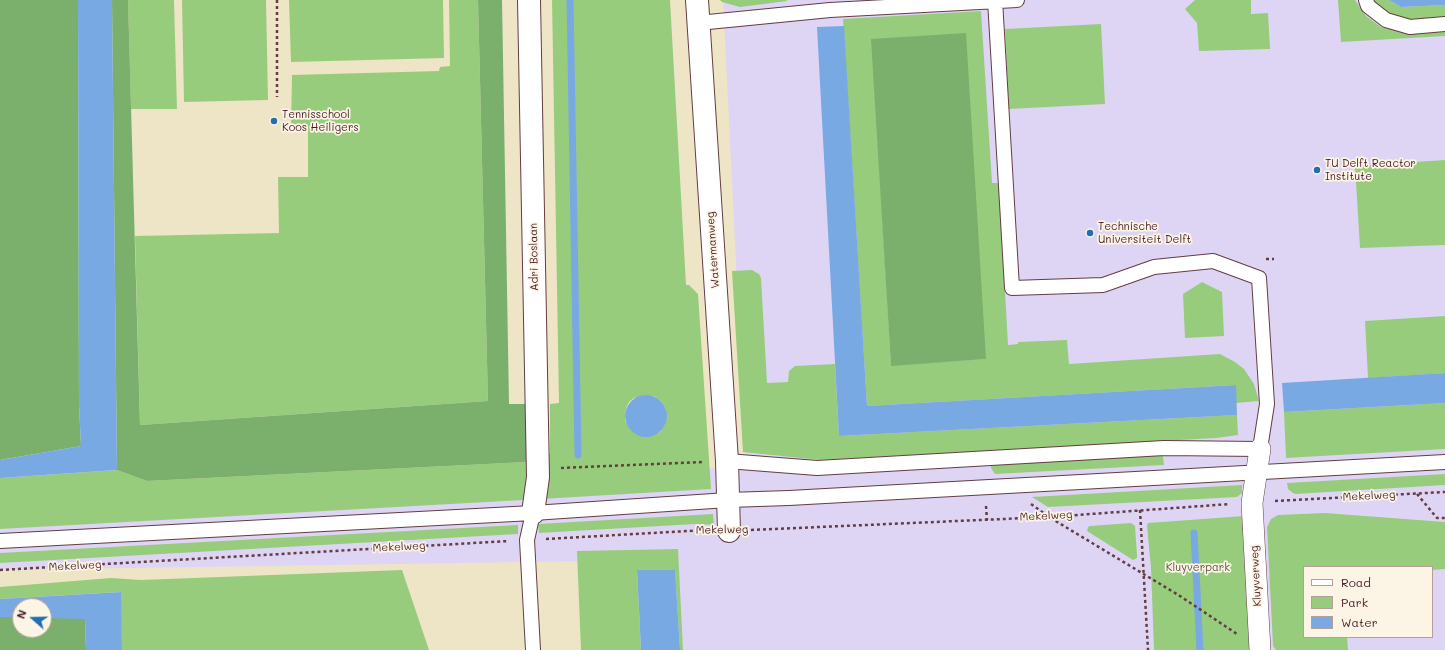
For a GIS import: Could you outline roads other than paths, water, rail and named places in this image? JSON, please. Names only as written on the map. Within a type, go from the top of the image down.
[{"type":"street","name":"Adri Boslaan","points":[[529,0],[538,470],[533,513]]},
{"type":"street","name":"Watermanweg","points":[[697,0],[726,461],[729,531]]},
{"type":"street","name":"Kluyverweg","points":[[1260,449],[1252,503],[1260,650]]},
{"type":"lane","points":[[726,461],[817,468],[1164,448],[1260,449],[1267,404],[1259,278],[1213,261],[1154,267],[1103,285],[1012,288],[995,0]]},
{"type":"lane","points":[[698,23],[830,10],[1017,0]]},
{"type":"lane","points":[[1366,0],[1368,6],[1386,20],[1410,27],[1445,24]]},
{"type":"lane","points":[[0,541],[1445,462]]},
{"type":"lane","points":[[533,513],[527,540],[533,650]]},
{"type":"water","points":[[78,0],[112,0],[117,470],[0,478],[0,460],[81,446],[79,405]]},
{"type":"water","points":[[1389,0],[1445,0],[1445,5],[1401,7]]},
{"type":"water","points":[[844,26],[867,406],[1236,385],[1237,415],[839,436],[817,27]]},
{"type":"water","points":[[1445,373],[1445,403],[1284,412],[1282,383]]},
{"type":"water","points":[[642,395],[650,395],[661,401],[667,412],[667,420],[661,431],[650,437],[642,437],[631,431],[625,420],[625,412],[631,401]]},
{"type":"water","points":[[637,570],[675,570],[680,650],[641,650]]},
{"type":"water","points":[[121,592],[122,650],[86,650],[85,619],[52,618],[52,598],[17,598]]},
{"type":"water","points":[[12,598],[12,617],[0,617],[0,599]]},
{"type":"waterway","points":[[570,0],[578,455]]},
{"type":"waterway","points":[[1194,533],[1200,650]]},
{"type":"place","name":"Tennisschool Koos Heiligers","points":[[274,121]]},
{"type":"place","name":"TU Delft Reactor Institute","points":[[1317,170]]},
{"type":"place","name":"Technische Universiteit Delft","points":[[1090,233]]},
{"type":"park label","name":"Kluyverpark","points":[[1198,568]]}]
